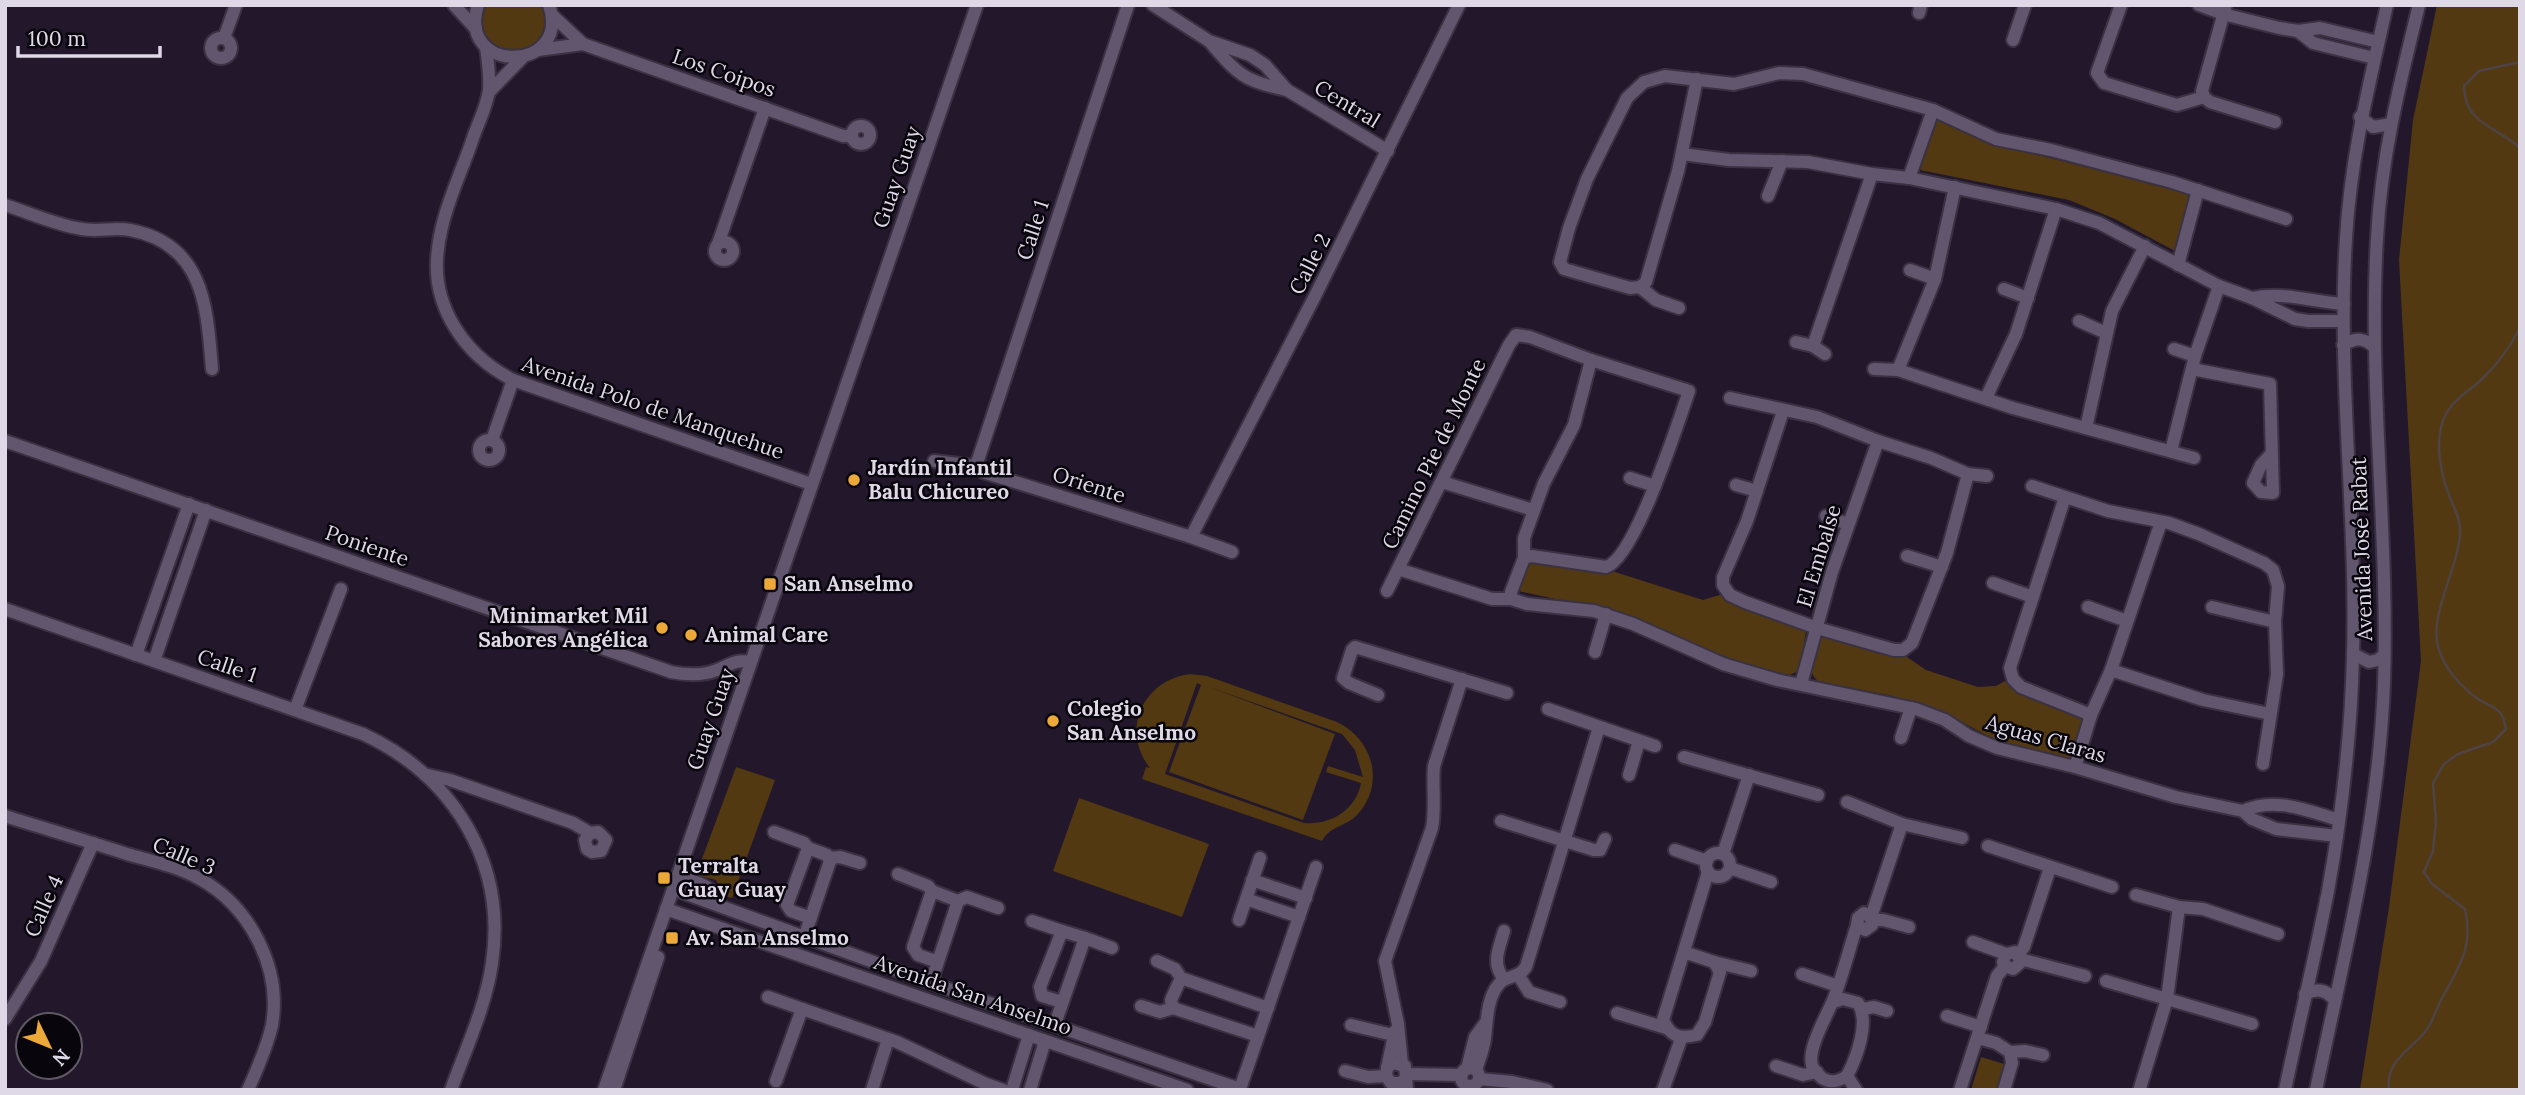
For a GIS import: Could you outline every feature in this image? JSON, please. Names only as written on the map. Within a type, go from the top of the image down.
[{"type":"street","points":[[224,38],[236,5]]},
{"type":"street","points":[[454,5],[476,29],[486,47],[501,56],[522,58]]},
{"type":"street","points":[[476,29],[478,5]]},
{"type":"street","name":"Guay Guay","points":[[794,545],[811,484],[977,5]]},
{"type":"street","name":"Calle 1","points":[[976,466],[1128,5]]},
{"type":"street","name":"Central","points":[[1153,5],[1209,41],[1250,55],[1265,65],[1287,90]]},
{"type":"street","name":"Calle 2","points":[[1191,537],[1388,151],[1459,5]]},
{"type":"street","points":[[2013,40],[2025,5]]},
{"type":"street","points":[[2121,5],[2097,73],[2100,79],[2114,87],[2177,105],[2204,97]]},
{"type":"street","points":[[2199,5],[2298,31],[2313,43],[2374,58]]},
{"type":"street","name":"Avenida José Rabat","points":[[2285,1090],[2325,905],[2346,770],[2353,654],[2343,345],[2348,210],[2360,117],[2387,5]]},
{"type":"street","name":"Avenida José Rabat","points":[[2316,1090],[2367,846],[2378,763],[2384,655],[2374,347],[2378,220],[2391,124],[2419,5]]},
{"type":"street","points":[[538,50],[549,34],[550,10]]},
{"type":"street","name":"Los Coipos","points":[[550,10],[583,44],[843,136],[852,136]]},
{"type":"street","points":[[2224,10],[2202,91],[2204,97],[2210,102],[2275,122]]},
{"type":"street","points":[[2298,31],[2320,28],[2378,42]]},
{"type":"street","name":"Central","points":[[1209,41],[1223,58],[1250,81],[1287,90],[1388,151]]},
{"type":"street","name":"Los Coipos","points":[[522,58],[538,50],[583,44]]},
{"type":"street","name":"Avenida Polo de Manquehue","points":[[486,47],[489,92],[440,237],[437,258],[438,278],[447,313],[466,344],[484,363],[513,380],[811,484]]},
{"type":"street","name":"Avenida Polo de Manquehue","points":[[489,92],[522,58]]},
{"type":"street","points":[[1697,79],[1682,154],[1648,278],[1640,287],[1630,288],[1567,271],[1562,267],[1561,259],[1587,179],[1627,98],[1637,87],[1657,77],[1672,75],[1734,84],[1770,74],[1795,73],[1933,110],[1996,139],[2051,150],[2198,190],[2286,219]]},
{"type":"street","points":[[718,244],[765,108]]},
{"type":"street","points":[[1909,177],[1933,110]]},
{"type":"street","points":[[2360,117],[2373,127],[2391,124]]},
{"type":"street","points":[[1682,154],[1729,160],[1808,162],[1872,174],[1909,177],[2056,209],[2099,223],[2219,286],[2252,298],[2295,319],[2343,321]]},
{"type":"street","points":[[1768,196],[1782,161]]},
{"type":"street","points":[[1813,346],[1872,174]]},
{"type":"street","points":[[1898,370],[1934,278],[1955,187]]},
{"type":"street","points":[[2178,265],[2198,190]]},
{"type":"street","points":[[5,205],[82,229],[137,232],[171,248],[189,267],[202,291],[208,318],[212,369]]},
{"type":"street","points":[[1986,398],[2016,334],[2056,209]]},
{"type":"street","points":[[2086,428],[2112,311],[2145,246]]},
{"type":"street","points":[[1910,270],[1934,278]]},
{"type":"street","points":[[2171,452],[2193,363],[2219,286]]},
{"type":"street","points":[[1640,287],[1656,300],[1679,308]]},
{"type":"street","points":[[2004,289],[2028,298]]},
{"type":"street","points":[[2252,298],[2269,294],[2288,295],[2318,302],[2344,304]]},
{"type":"street","points":[[2079,321],[2106,333]]},
{"type":"street","name":"Camino Pie de Monte","points":[[1387,591],[1517,335],[1530,337],[1591,360]]},
{"type":"street","points":[[2343,345],[2362,339],[2374,347]]},
{"type":"street","points":[[1796,342],[1813,346],[1825,354]]},
{"type":"street","points":[[2174,349],[2193,363],[2270,384],[2272,453]]},
{"type":"street","points":[[1511,598],[1524,558],[1524,538],[1533,510],[1574,425],[1591,360],[1689,391],[1655,486],[1620,558],[1613,565],[1606,567],[1532,556],[1524,558]]},
{"type":"street","name":"Guay Guay","points":[[614,1090],[653,960],[751,670],[844,410],[854,361]]},
{"type":"street","points":[[1874,369],[1898,370],[2013,408],[2194,458]]},
{"type":"street","points":[[492,440],[513,380]]},
{"type":"street","points":[[1730,398],[1817,417],[1968,474],[1987,476]]},
{"type":"street","points":[[1783,411],[1758,491],[1723,577],[1724,587],[1733,597],[1817,628],[1895,650],[1908,647],[1916,636],[1941,566],[1968,474]]},
{"type":"street","name":"Poniente","points":[[5,441],[662,669],[687,674],[751,670]]},
{"type":"street","name":"El Embalse","points":[[1801,684],[1848,524],[1878,441]]},
{"type":"street","name":"Oriente","points":[[934,461],[976,466],[983,472],[1232,552]]},
{"type":"street","points":[[1630,478],[1655,486]]},
{"type":"street","points":[[1442,482],[1533,510]]},
{"type":"street","points":[[1736,485],[1758,491]]},
{"type":"street","points":[[2032,486],[2108,512],[2161,522],[2199,534],[2270,566],[2278,586],[2275,622],[2277,674],[2263,764]]},
{"type":"street","points":[[2066,497],[2010,668],[2011,675],[2021,687],[2091,715]]},
{"type":"street","points":[[136,655],[189,504]]},
{"type":"street","points":[[154,661],[206,510]]},
{"type":"street","points":[[1826,516],[1848,524]]},
{"type":"street","points":[[2075,767],[2091,715],[2111,670],[2161,522]]},
{"type":"street","points":[[1907,556],[1941,566]]},
{"type":"street","name":"Aguas Claras","points":[[1398,569],[1492,599],[1511,598],[1527,604],[1606,614],[1723,664],[1777,680],[1911,708],[1945,720],[1969,736],[1997,748],[2075,767],[2176,797],[2244,811],[2252,819],[2276,829],[2337,836]]},
{"type":"street","points":[[1993,583],[2033,597]]},
{"type":"street","points":[[295,710],[341,589]]},
{"type":"street","points":[[2088,607],[2127,621]]},
{"type":"street","points":[[2212,607],[2275,622]]},
{"type":"street","name":"Calle 1","points":[[5,609],[375,739],[428,775],[453,803],[472,835],[487,874],[495,918],[489,981],[452,1090]]},
{"type":"street","points":[[1595,652],[1606,614]]},
{"type":"street","points":[[1378,695],[1349,684],[1343,678],[1355,647],[1507,693]]},
{"type":"street","points":[[2353,654],[2369,663],[2384,655]]},
{"type":"street","points":[[2111,670],[2203,700],[2270,714]]},
{"type":"street","points":[[1397,1078],[1395,1029],[1385,961],[1432,828],[1435,811],[1434,765],[1462,678]]},
{"type":"street","points":[[1901,738],[1911,708]]},
{"type":"street","points":[[1548,709],[1655,746]]},
{"type":"street","points":[[1471,1073],[1485,1040],[1486,1022],[1496,989],[1504,979],[1519,976],[1527,967],[1600,727]]},
{"type":"street","points":[[1629,775],[1639,741]]},
{"type":"street","name":"Guay Guay","points":[[670,910],[681,892],[727,742]]},
{"type":"street","points":[[1684,757],[1818,795]]},
{"type":"street","name":"Calle 1","points":[[428,775],[450,780],[573,823],[590,833]]},
{"type":"street","points":[[1723,855],[1749,775]]},
{"type":"street","points":[[1847,802],[1902,824],[1962,838]]},
{"type":"street","name":"Aguas Claras","points":[[2244,811],[2255,805],[2278,803],[2339,820]]},
{"type":"street","name":"Calle 3","points":[[5,816],[195,876],[222,894],[250,926],[267,962],[274,1007],[267,1044],[248,1090]]},
{"type":"street","points":[[1501,821],[1600,850],[1605,839]]},
{"type":"street","points":[[1872,918],[1902,824]]},
{"type":"street","points":[[774,832],[804,843],[808,848],[830,858],[840,857],[860,863]]},
{"type":"street","name":"Calle 4","points":[[5,1019],[41,961],[93,843]]},
{"type":"street","points":[[1988,846],[2112,887]]},
{"type":"street","points":[[808,848],[787,905],[791,911],[811,918]]},
{"type":"street","points":[[1675,850],[1707,867],[1714,877],[1722,877],[1730,868],[1729,860],[1715,853],[1707,867],[1662,1020],[1666,1028],[1681,1039],[1697,1035],[1704,1023],[1720,972],[1714,962]]},
{"type":"street","points":[[804,938],[830,858]]},
{"type":"street","points":[[1239,920],[1260,858]]},
{"type":"street","points":[[681,892],[931,983],[1240,1089],[1316,867]]},
{"type":"street","points":[[1960,1090],[1997,976],[2024,947],[2050,867]]},
{"type":"street","points":[[1730,868],[1771,882]]},
{"type":"street","points":[[898,874],[958,901],[967,897],[998,908]]},
{"type":"street","points":[[685,878],[710,887],[716,893],[720,905]]},
{"type":"street","points":[[1252,880],[1306,898]]},
{"type":"street","points":[[932,891],[913,947],[918,955],[938,962]]},
{"type":"street","points":[[2136,895],[2179,907],[2203,909],[2278,934]]},
{"type":"street","points":[[1246,899],[1299,917]]},
{"type":"street","points":[[931,983],[958,901]]},
{"type":"street","points":[[2139,1089],[2167,999],[2179,907]]},
{"type":"street","name":"Avenida San Anselmo","points":[[670,910],[1187,1090]]},
{"type":"street","points":[[1833,1002],[1843,999],[1858,1003],[1863,1009],[1865,1022],[1847,1076],[1828,1086],[1812,1065],[1813,1055],[1823,1021],[1833,1002],[1859,915],[1864,913],[1872,918],[1909,927]]},
{"type":"street","points":[[1032,921],[1112,948]]},
{"type":"street","points":[[1062,931],[1040,987],[1042,996],[1062,1002]]},
{"type":"street","points":[[1504,931],[1496,959],[1498,972],[1504,979]]},
{"type":"street","points":[[1055,1024],[1085,938]]},
{"type":"street","points":[[1973,942],[2012,958],[2085,976]]},
{"type":"street","points":[[1684,952],[1751,971]]},
{"type":"street","name":"Guay Guay","points":[[604,1090],[644,974],[653,960]]},
{"type":"street","points":[[1157,961],[1175,969],[1181,978],[1268,1008]]},
{"type":"street","points":[[1802,974],[1838,986]]},
{"type":"street","points":[[1519,976],[1529,992],[1560,1002]]},
{"type":"street","points":[[1173,1008],[1171,1000],[1181,978]]},
{"type":"street","points":[[2106,981],[2252,1024]]},
{"type":"street","points":[[2305,994],[2321,990],[2335,1001]]},
{"type":"street","points":[[768,996],[888,1039],[971,1084],[1003,1090]]},
{"type":"street","points":[[1141,1006],[1160,1012],[1173,1008],[1258,1036]]},
{"type":"street","points":[[1863,1009],[1874,1007],[1887,1011]]},
{"type":"street","points":[[776,1081],[802,1009]]},
{"type":"street","points":[[1617,1013],[1666,1028]]},
{"type":"street","points":[[1947,1016],[2010,1052],[2012,1063],[2004,1090]]},
{"type":"street","points":[[1351,1025],[1395,1029]]},
{"type":"street","points":[[1012,1090],[1029,1035]]},
{"type":"street","points":[[872,1090],[888,1039]]},
{"type":"street","points":[[1663,1090],[1681,1039]]},
{"type":"street","points":[[1030,1090],[1045,1041]]},
{"type":"street","points":[[2010,1052],[2025,1051],[2043,1055]]},
{"type":"street","points":[[1776,1066],[1803,1076],[1817,1072]]},
{"type":"street","points":[[1345,1071],[1368,1077],[1397,1078],[1471,1073],[1547,1090]]},
{"type":"street","points":[[1847,1076],[1856,1090]]},
{"type":"shaded area","points":[[486,5],[542,5],[545,21],[536,43],[523,51],[514,52],[505,51],[491,43],[483,29]]},
{"type":"shaded area","points":[[2437,5],[2520,5],[2520,1090],[2360,1090],[2389,907],[2421,661],[2399,260],[2413,120]]},
{"type":"shaded area","points":[[1936,116],[1991,143],[2192,194],[2175,251],[2115,219],[2069,200],[1920,170]]},
{"type":"shaded area","points":[[1527,557],[1615,572],[1703,600],[1723,594],[1801,624],[1806,631],[1800,670],[1788,676],[1690,646],[1593,607],[1518,591]]},
{"type":"shaded area","points":[[1830,634],[1901,653],[1926,670],[1978,687],[1996,686],[2005,681],[2022,694],[2079,716],[2084,722],[2075,754],[2070,759],[2062,759],[1997,741],[1947,714],[1889,695],[1819,682],[1812,672],[1812,656],[1818,639]]},
{"type":"shaded area","points":[[1190,674],[1207,676],[1337,722],[1359,739],[1367,751],[1373,776],[1366,803],[1357,815],[1329,832],[1322,841],[1142,779],[1146,767],[1150,768],[1141,753],[1137,738],[1141,709],[1149,696],[1174,678]],"holes":[[[1197,683],[1201,685],[1169,772],[1303,820],[1335,734],[1206,686],[1342,734],[1355,750],[1363,777],[1328,766],[1326,772],[1361,783],[1354,801],[1333,818],[1304,823],[1165,774]]]},
{"type":"shaded area","points":[[736,767],[775,780],[732,898],[724,896],[716,880],[696,875]]},
{"type":"shaded area","points":[[1079,798],[1209,844],[1182,917],[1053,871]]},
{"type":"shaded area","points":[[1981,1057],[2004,1064],[1997,1090],[1971,1090]]},
{"type":"waterway","points":[[2520,62],[2479,71],[2464,86],[2466,99],[2476,117],[2520,148]]},
{"type":"waterway","points":[[2389,1090],[2394,1064],[2430,1025],[2459,967],[2468,935],[2465,909],[2432,884],[2424,872],[2433,851],[2436,821],[2433,783],[2444,764],[2458,754],[2493,742],[2506,729],[2499,712],[2460,684],[2450,671],[2439,650],[2436,637],[2440,607],[2459,545],[2460,531],[2441,465],[2440,432],[2447,412],[2493,368],[2520,328]]},
{"type":"place","name":"Jardín Infantil Balu Chicureo","points":[[854,480]]},
{"type":"place","name":"San Anselmo","points":[[770,584]]},
{"type":"place","name":"Minimarket Mil Sabores Angélica","points":[[662,628]]},
{"type":"place","name":"Animal Care","points":[[691,635]]},
{"type":"place","name":"Colegio San Anselmo","points":[[1053,721]]},
{"type":"place","name":"Terralta Guay Guay","points":[[664,878]]},
{"type":"place","name":"Av. San Anselmo","points":[[672,938]]}]
